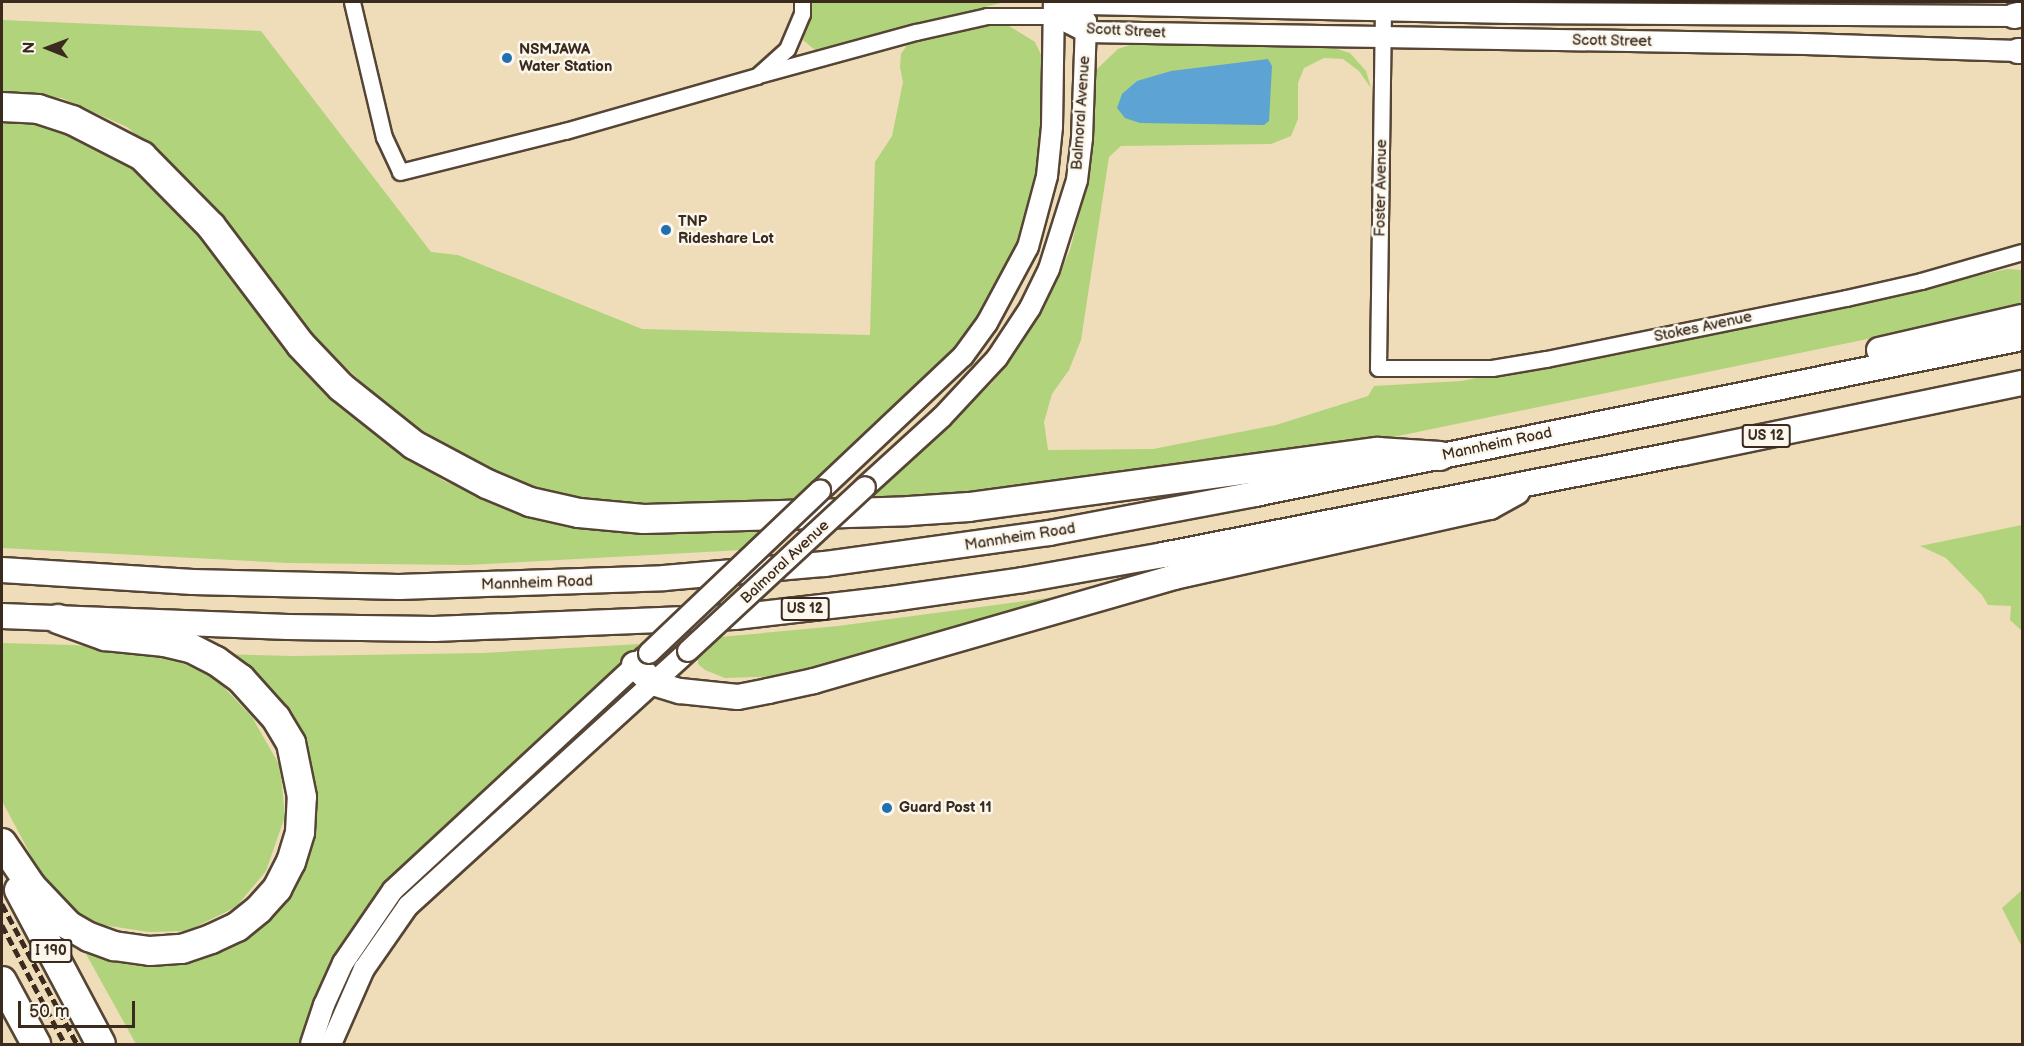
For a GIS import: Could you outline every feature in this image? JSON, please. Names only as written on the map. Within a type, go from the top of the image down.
[{"type":"highway","points":[[2,107],[38,109],[72,120],[142,156],[211,226],[301,345],[341,387],[414,444],[487,484],[530,502],[579,513],[644,519],[909,511],[969,507],[1378,452],[1440,456]]},
{"type":"highway","points":[[2,843],[32,887],[68,925],[89,937],[114,946],[150,951],[182,949],[237,927],[259,909],[277,889],[291,862],[300,832],[302,797],[291,743],[276,718],[241,679],[216,661],[190,648],[165,642],[105,636],[58,619]]},
{"type":"highway","name":"I 190","points":[[2,858],[101,1044]]},
{"type":"highway","points":[[2,981],[36,1044]]},
{"type":"main road","points":[[1782,386],[1833,361],[2022,317]]},
{"type":"main road","name":"Mannheim Road","points":[[2,570],[194,582],[399,587],[664,578],[825,564],[1049,533],[2022,338]]},
{"type":"main road","name":"US 12","points":[[2,616],[288,627],[434,629],[735,617],[891,599],[1023,580],[1163,555],[1683,453],[2022,382]]},
{"type":"main road","points":[[1990,389],[2022,389]]},
{"type":"main road","points":[[646,667],[680,691],[738,697],[814,681],[1174,577],[1490,507],[1540,480]]},
{"type":"street","points":[[352,2],[384,137],[400,172],[564,131],[916,32],[987,16],[1055,9]]},
{"type":"street","points":[[757,76],[787,49],[802,14],[802,2]]},
{"type":"street","name":"Scott Street","points":[[1055,9],[1086,3],[1511,14],[2020,16]]},
{"type":"street","name":"Balmoral Avenue","points":[[311,1044],[324,1005],[343,963],[393,890],[646,667],[687,651],[942,417],[997,358],[1030,308],[1049,268],[1077,180],[1082,138],[1086,3]]},
{"type":"street","name":"Scott Street","points":[[1055,9],[1086,32],[1793,44],[2020,51]]},
{"type":"street","name":"Balmoral Avenue","points":[[331,1044],[363,969],[408,906],[820,491],[963,356],[987,323],[1028,247],[1047,176],[1052,127],[1055,9]]},
{"type":"street","name":"Foster Avenue","points":[[1378,368],[1383,9]]},
{"type":"street","name":"Stokes Avenue","points":[[1378,368],[1492,368],[1546,359],[1846,298],[1921,281],[2022,252]]},
{"type":"green space","points":[[810,2],[1005,2],[815,50],[803,40]]},
{"type":"green space","points":[[1500,2],[1773,2],[1775,6]]},
{"type":"green space","points":[[2,20],[261,31],[431,252],[458,255],[642,329],[870,335],[875,162],[892,136],[903,82],[900,67],[901,54],[907,45],[986,25],[1009,26],[1035,42],[1042,57],[1045,109],[1038,178],[1017,249],[986,305],[946,357],[792,505],[654,503],[574,498],[496,474],[395,414],[308,331],[199,189],[127,127],[62,98],[2,93]]},
{"type":"green space","points":[[1133,44],[1334,48],[1350,53],[1366,71],[1371,88],[1359,71],[1343,59],[1324,58],[1304,68],[1298,83],[1298,119],[1291,136],[1271,144],[1121,146],[1109,157],[1081,340],[1069,370],[1052,394],[1044,422],[1048,450],[1153,449],[1276,425],[1368,396],[1374,386],[1461,381],[1820,312],[2007,269],[2022,270],[2022,307],[1350,446],[1007,492],[866,503],[992,383],[1015,353],[1045,306],[1070,250],[1083,199],[1091,149],[1095,71],[1118,49]]},
{"type":"green space","points":[[2,119],[62,127],[126,160],[169,200],[276,333],[352,416],[444,481],[528,515],[646,525],[646,535],[769,525],[742,550],[467,565],[288,563],[2,548]]},
{"type":"green space","points":[[2022,525],[2022,631],[2010,620],[2011,606],[1988,605],[1982,595],[1946,558],[1920,546]]},
{"type":"green space","points":[[1077,594],[789,676],[725,678],[705,670],[698,664],[698,658],[720,637],[838,626]]},
{"type":"green space","points":[[2,643],[73,645],[159,653],[214,677],[252,717],[280,766],[285,816],[266,871],[236,907],[187,931],[149,932],[103,925],[69,909],[43,878],[2,801]]},
{"type":"green space","points":[[640,644],[404,870],[359,921],[334,968],[306,1044],[136,1044],[81,945],[109,958],[139,964],[178,962],[216,954],[253,932],[283,898],[307,768],[223,654],[293,656],[483,653]]},
{"type":"green space","points":[[2022,892],[2022,947],[2002,908]]},
{"type":"water","points":[[1268,59],[1272,66],[1269,121],[1264,125],[1140,123],[1125,118],[1117,108],[1122,94],[1137,81],[1171,71]]},
{"type":"railway","points":[[2,904],[77,1044]]},
{"type":"railway","points":[[2,925],[65,1044]]},
{"type":"place","name":"NSMJAWA Water Station","points":[[507,58]]},
{"type":"place","name":"TNP Rideshare Lot","points":[[666,230]]},
{"type":"place","name":"Guard Post 11","points":[[887,808]]}]
